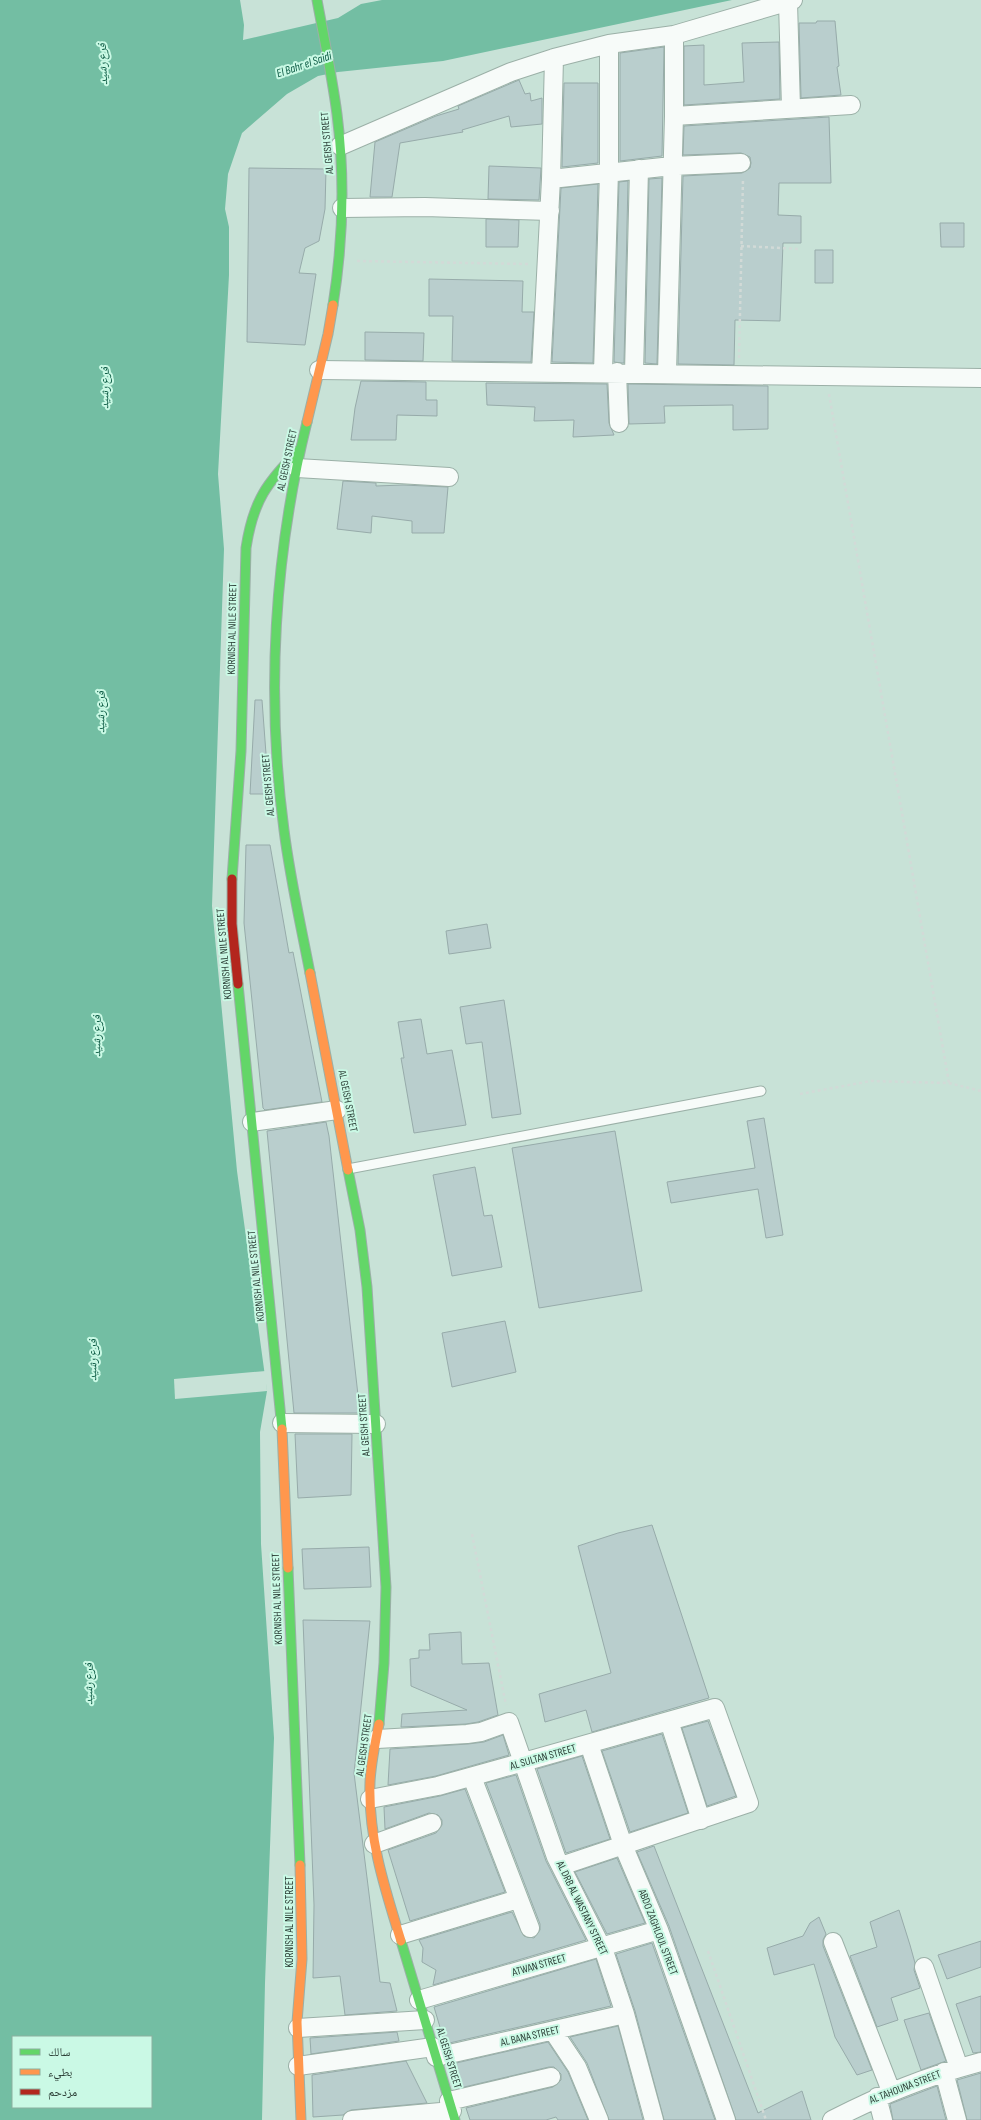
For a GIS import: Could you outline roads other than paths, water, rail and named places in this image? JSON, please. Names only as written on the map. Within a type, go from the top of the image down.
[{"type":"main road","name":"AL GEISH STREET","points":[[317,0],[319,19],[332,82],[340,146],[342,208],[339,261],[329,326],[300,449],[282,557],[277,611],[274,674],[278,768],[284,830],[293,884],[364,1259],[376,1424],[386,1618],[384,1678],[372,1769],[370,1799],[374,1844],[452,2111]]},
{"type":"main road","name":"KORNISH AL NILE STREET","points":[[300,449],[272,476],[262,492],[254,508],[246,548],[241,750],[232,897],[252,1122],[282,1423],[302,1906],[302,1959],[298,2028],[298,2066],[301,2120]]},
{"type":"street","points":[[340,146],[511,72],[554,58],[609,44],[674,35],[790,1],[791,108]]},
{"type":"street","points":[[667,373],[674,116],[674,35]]},
{"type":"street","points":[[609,44],[609,172],[619,423]]},
{"type":"street","points":[[541,372],[550,211],[554,58]]},
{"type":"street","points":[[674,116],[851,105]]},
{"type":"street","points":[[551,179],[672,166],[741,163]]},
{"type":"street","points":[[618,373],[639,169]]},
{"type":"street","points":[[342,208],[425,207],[550,211]]},
{"type":"street","points":[[319,370],[667,373],[981,378]]},
{"type":"street","points":[[297,468],[449,476]]},
{"type":"street","points":[[252,1122],[337,1110]]},
{"type":"street","points":[[282,1423],[376,1424]]},
{"type":"street","name":"AL SULTAN STREET","points":[[370,1799],[438,1786],[715,1708],[749,1803],[700,1820]]},
{"type":"street","points":[[561,1866],[700,1820],[669,1721]]},
{"type":"street","name":"AL DRB AL WASTANY STREET","points":[[377,1739],[467,1734],[481,1732],[509,1722],[561,1866],[602,1946],[625,2014],[654,2120]]},
{"type":"street","name":"ABDO ZAGHLOUL STREET","points":[[589,1744],[623,1845],[659,1930],[726,2120]]},
{"type":"street","points":[[472,1777],[530,1928]]},
{"type":"street","points":[[374,1844],[432,1823]]},
{"type":"street","points":[[400,1935],[518,1899]]},
{"type":"street","name":"ATWAN STREET","points":[[419,2000],[659,1930]]},
{"type":"street","points":[[833,1942],[884,2094],[883,2120]]},
{"type":"street","points":[[924,1967],[952,2070],[957,2120]]},
{"type":"street","name":"AL BANA STREET","points":[[298,2066],[434,2052],[553,2031],[625,2014]]},
{"type":"street","points":[[298,2028],[425,2020]]},
{"type":"street","points":[[553,2031],[577,2067],[599,2120]]},
{"type":"street","name":"AL TAHOUNA STREET","points":[[832,2120],[884,2094],[952,2070],[981,2062]]},
{"type":"street","points":[[352,2120],[452,2111],[551,2077]]},
{"type":"lane","points":[[348,1169],[761,1091]]},
{"type":"water","points":[[0,0],[240,0],[244,25],[243,40],[338,18],[361,4],[382,0],[732,0],[443,61],[338,72],[318,76],[287,94],[242,133],[228,174],[225,209],[229,227],[229,275],[218,474],[224,549],[212,906],[237,1171],[267,1391],[260,1432],[261,1544],[274,1738],[265,1983],[262,2120],[0,2120]]},
{"type":"water label","name":"فرع رشيد","points":[[103,64]]},
{"type":"water label","name":"El Bahr el Saidi","points":[[304,65]]},
{"type":"water label","name":"فرع رشيد","points":[[105,388]]},
{"type":"water label","name":"فرع رشيد","points":[[101,712]]},
{"type":"water label","name":"فرع رشيد","points":[[97,1036]]},
{"type":"water label","name":"فرع رشيد","points":[[93,1360]]},
{"type":"water label","name":"فرع رشيد","points":[[89,1684]]}]
